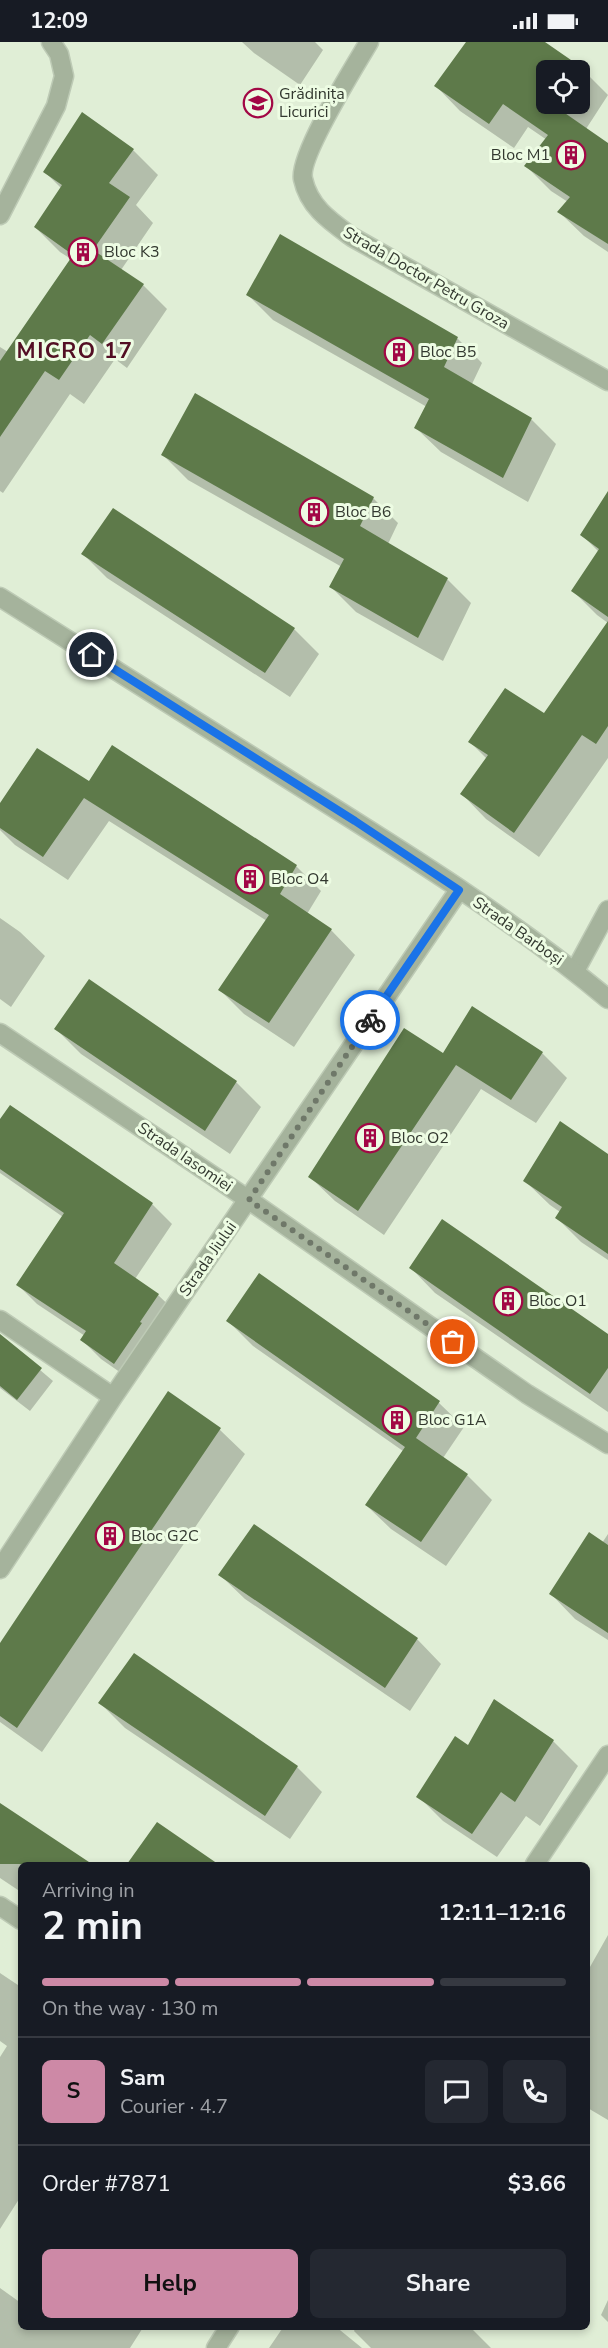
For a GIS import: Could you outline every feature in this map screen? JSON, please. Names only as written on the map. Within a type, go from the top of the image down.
[{"type":"street","points":[[0,215],[56,106],[64,76],[59,54],[51,42]]},
{"type":"street","name":"Strada Doctor Petru Groza","points":[[369,42],[315,138],[302,176],[309,196],[323,217],[352,237],[608,381]]},
{"type":"street","name":"Strada Barboși","points":[[0,597],[355,821],[575,971],[608,999]]},
{"type":"street","name":"Strada Jiului","points":[[0,1569],[113,1397],[459,890]]},
{"type":"street","points":[[575,971],[608,910]]},
{"type":"street","name":"Strada Iasomiei","points":[[0,1033],[249,1200],[527,1394],[608,1444]]},
{"type":"street","points":[[0,1320],[113,1397]]},
{"type":"street","points":[[536,1862],[608,1755]]},
{"type":"street","points":[[0,1906],[18,1918]]},
{"type":"street","points":[[216,2348],[227,2330]]},
{"type":"building","name":"Bloc M1","points":[[466,42],[545,42],[571,60],[536,60],[536,114],[566,114],[608,143],[608,244],[557,212],[570,197],[524,166],[548,135],[503,104],[489,124],[434,86]]},
{"type":"building","name":"Bloc K3","points":[[82,112],[134,149],[109,183],[130,197],[93,250],[144,284],[102,344],[90,335],[59,380],[45,371],[0,437],[0,361],[73,255],[34,227],[62,185],[43,172]]},
{"type":"building","name":"Bloc B5","points":[[280,234],[458,337],[444,367],[532,418],[503,478],[414,428],[429,399],[246,295]]},
{"type":"building","name":"Bloc B6","points":[[195,393],[374,497],[360,526],[448,578],[418,638],[329,587],[344,559],[161,455]]},
{"type":"building","points":[[608,491],[608,617],[571,591],[599,549],[580,535]]},
{"type":"building","points":[[113,508],[295,628],[265,673],[81,554]]},
{"type":"building","points":[[608,621],[608,726],[596,744],[582,735],[514,833],[460,794],[488,755],[468,742],[505,688],[544,713]]},
{"type":"building","name":"Bloc O4","points":[[112,745],[297,865],[280,894],[332,929],[269,1023],[218,990],[269,915],[84,798],[43,857],[0,828],[0,803],[37,748],[89,781]]},
{"type":"building","points":[[89,979],[237,1081],[205,1131],[54,1029]]},
{"type":"building","name":"Bloc O2","points":[[472,1006],[543,1052],[511,1100],[456,1065],[358,1211],[308,1177],[404,1028],[443,1053]]},
{"type":"building","points":[[10,1105],[153,1203],[114,1263],[159,1294],[114,1364],[80,1340],[86,1331],[16,1285],[64,1213],[0,1169],[0,1119]]},
{"type":"building","points":[[560,1121],[608,1154],[608,1254],[555,1218],[562,1207],[523,1181]]},
{"type":"building","name":"Bloc O1","points":[[442,1219],[608,1334],[608,1368],[590,1394],[409,1268]]},
{"type":"building","name":"Bloc G1A","points":[[259,1273],[440,1401],[416,1438],[468,1474],[421,1542],[365,1505],[405,1447],[226,1321]]},
{"type":"building","points":[[0,1334],[42,1368],[17,1400],[0,1386]]},
{"type":"building","name":"Bloc G2C","points":[[168,1391],[221,1428],[17,1728],[0,1716],[0,1643]]},
{"type":"building","points":[[254,1524],[418,1638],[385,1688],[218,1575]]},
{"type":"building","points":[[589,1532],[608,1545],[608,1633],[549,1594]]},
{"type":"building","points":[[134,1653],[298,1766],[265,1816],[98,1703]]},
{"type":"building","points":[[494,1699],[554,1740],[515,1802],[501,1792],[472,1834],[416,1797],[455,1736],[468,1745]]},
{"type":"building","points":[[0,1803],[89,1862],[18,1862],[18,1864],[0,1864]]},
{"type":"building","points":[[157,1822],[215,1862],[128,1862]]},
{"type":"way so far","points":[[370,1020],[249,1200],[453,1342]]},
{"type":"place","name":"Grădinița Licurici","points":[[258,103]]},
{"type":"place","name":"Bloc M1","points":[[571,155]]},
{"type":"place","name":"Bloc K3","points":[[83,252]]},
{"type":"place","name":"Bloc B5","points":[[399,352]]},
{"type":"place","name":"Bloc B6","points":[[314,512]]},
{"type":"place","name":"Bloc O4","points":[[250,879]]},
{"type":"place","name":"Bloc O2","points":[[370,1138]]},
{"type":"place","name":"Bloc O1","points":[[508,1301]]},
{"type":"place","name":"Bloc G1A","points":[[397,1420]]},
{"type":"place","name":"Bloc G2C","points":[[110,1536]]},
{"type":"district","name":"MICRO 17","points":[[75,351]]},
{"type":"route","points":[[92,655],[355,821],[459,890],[370,1020]]}]
